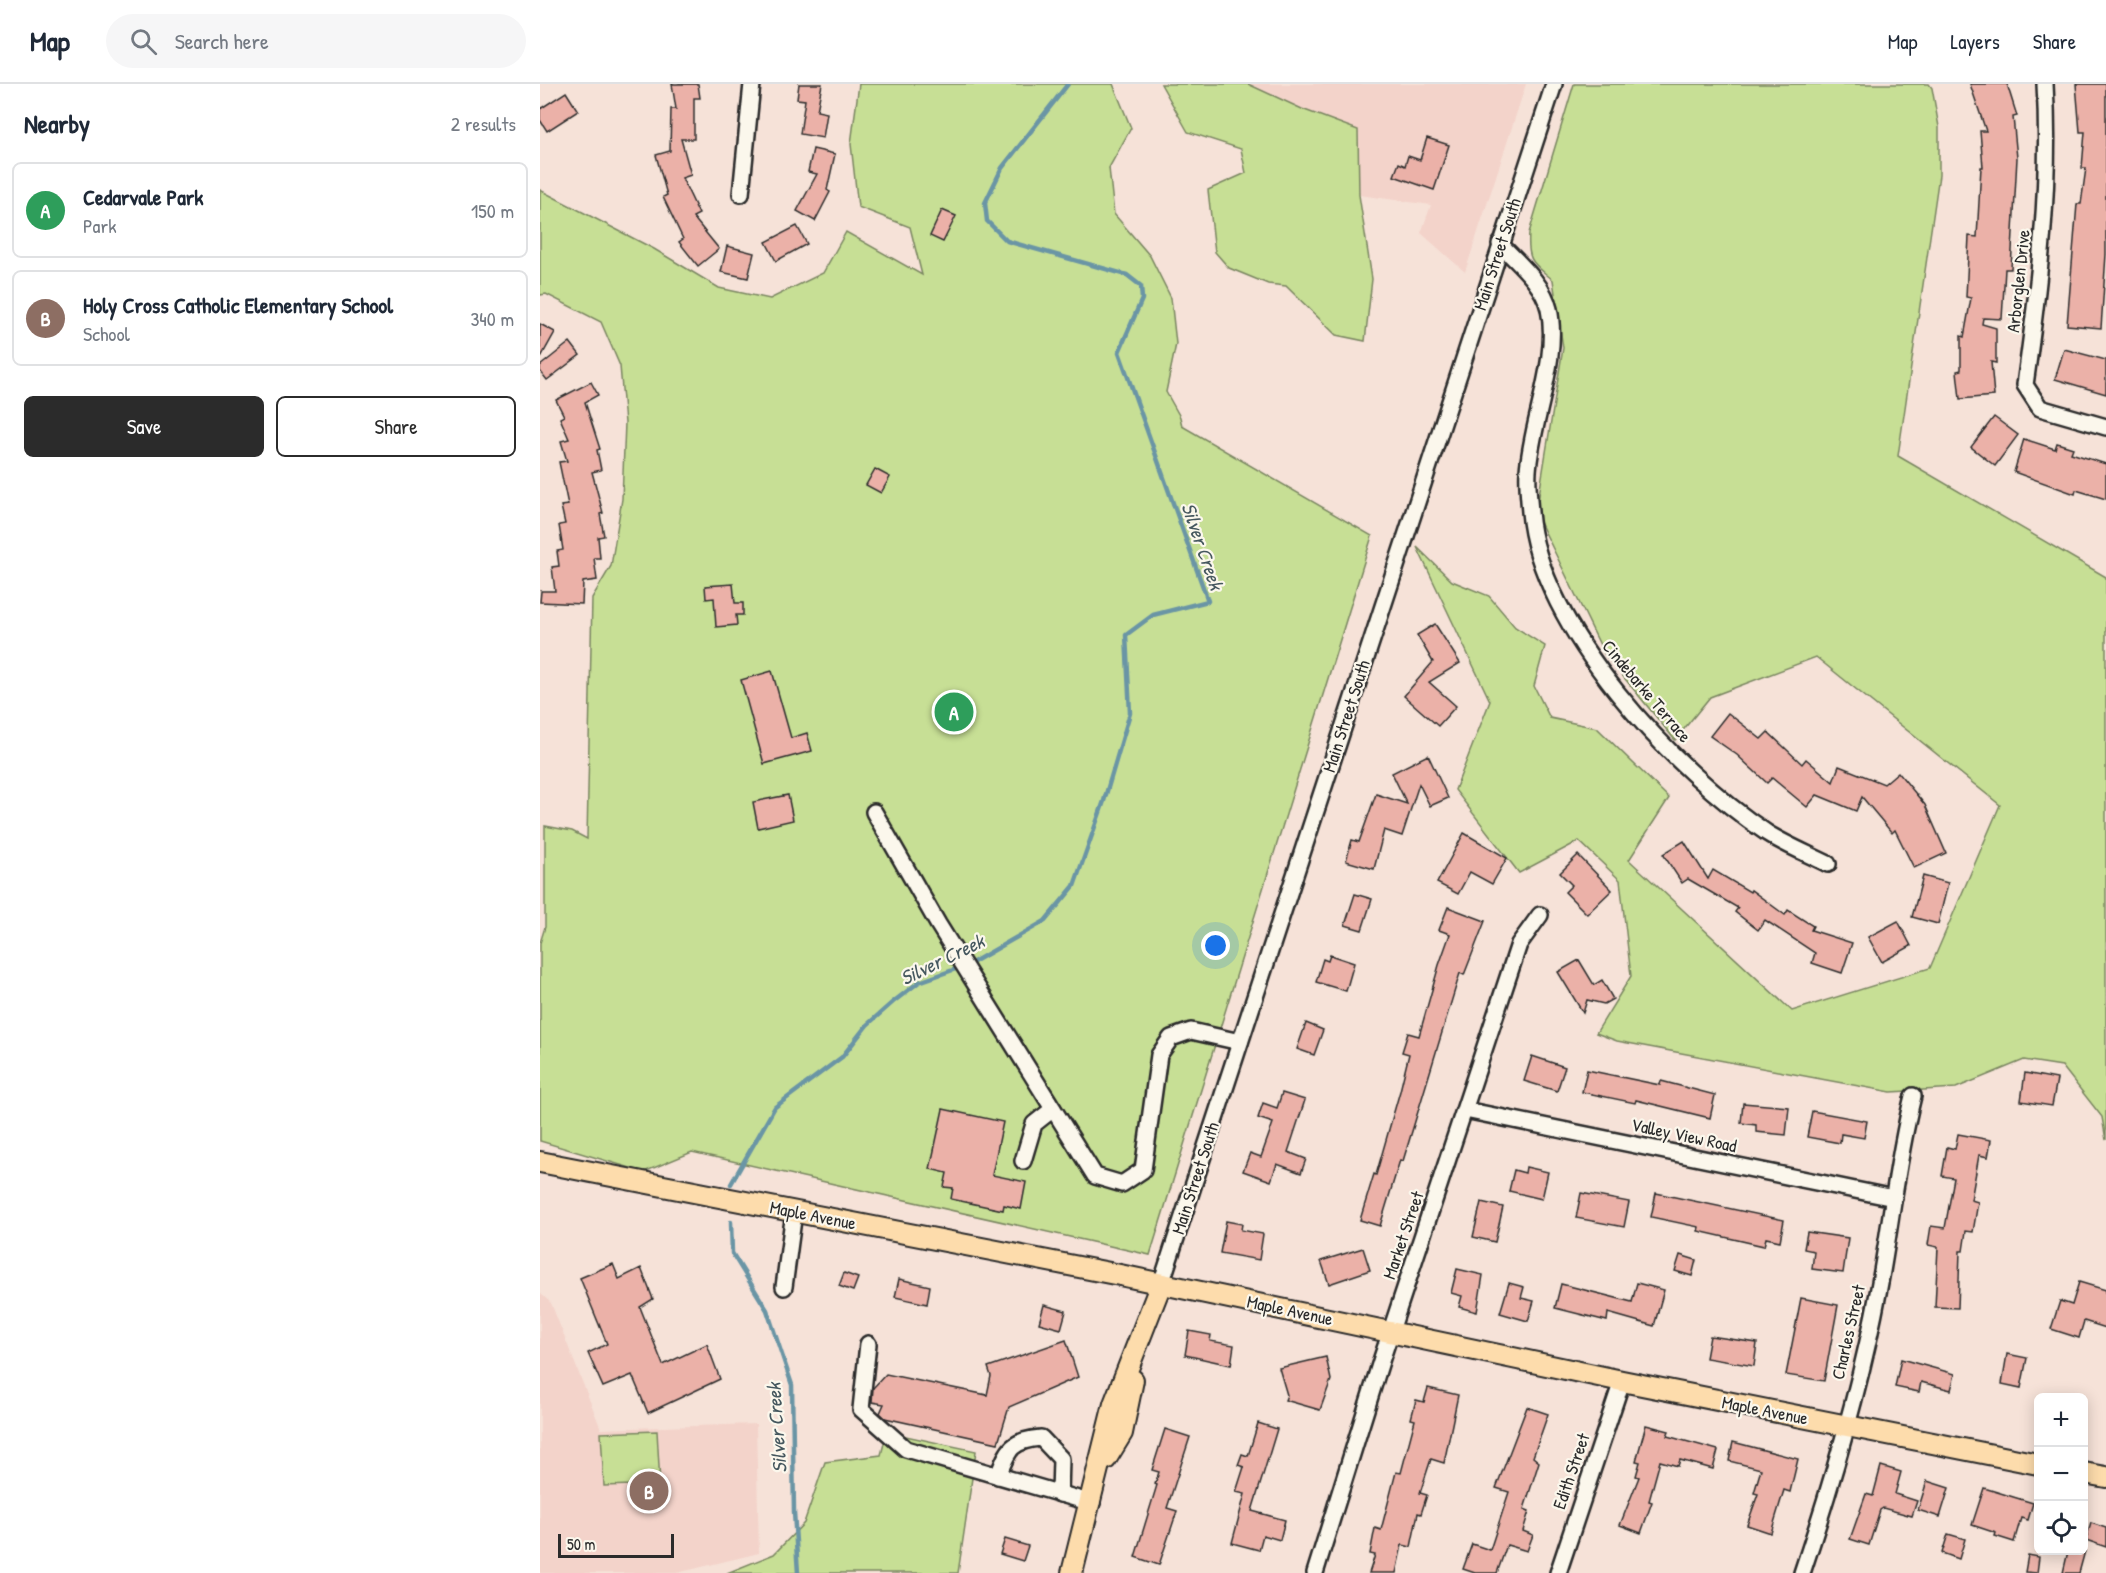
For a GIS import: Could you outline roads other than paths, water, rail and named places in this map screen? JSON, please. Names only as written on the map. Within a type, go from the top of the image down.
[{"type":"main road","name":"Maple Avenue","points":[[540,1162],[1161,1284],[1622,1381],[2034,1463]]},
{"type":"main road","name":"Main Street South","points":[[1072,1573],[1092,1503],[1096,1477],[1122,1432],[1134,1373],[1135,1347],[1161,1284]]},
{"type":"main road","points":[[2088,1474],[2106,1477]]},
{"type":"street","points":[[741,194],[752,84]]},
{"type":"street","name":"Main Street South","points":[[1161,1284],[1554,84]]},
{"type":"street","name":"Arborglen Drive","points":[[2045,84],[2048,163],[2044,227],[2025,385],[2040,408],[2106,427]]},
{"type":"street","name":"Cindebarke Terrace","points":[[1500,244],[1538,285],[1549,309],[1550,354],[1528,471],[1530,514],[1540,563],[1562,606],[1590,657],[1650,730],[1697,779],[1768,833],[1828,864]]},
{"type":"street","points":[[874,812],[974,983],[1095,1176],[1122,1184],[1143,1170],[1159,1055],[1171,1038],[1191,1031],[1240,1042]]},
{"type":"street","name":"Market Street","points":[[1315,1573],[1391,1331],[1466,1110],[1518,944],[1540,915]]},
{"type":"street","name":"Charles Street","points":[[1802,1573],[1828,1493],[1879,1290],[1897,1168],[1912,1096]]},
{"type":"street","points":[[1023,1161],[1034,1124],[1053,1109]]},
{"type":"street","name":"Valley View Road","points":[[1466,1110],[1894,1198]]},
{"type":"street","points":[[784,1287],[794,1212]]},
{"type":"street","points":[[868,1344],[861,1409],[906,1449],[1092,1503]]},
{"type":"street","name":"Edith Street","points":[[1558,1573],[1622,1381]]},
{"type":"street","points":[[999,1476],[1008,1451],[1022,1439],[1041,1438],[1060,1459],[1060,1494]]},
{"type":"waterway","name":"Silver Creek","points":[[731,1184],[775,1107],[842,1057],[867,1025],[893,1002],[919,982],[970,964],[1045,921],[1074,886],[1104,801],[1130,713],[1126,635],[1153,615],[1208,601],[1119,352],[1142,299],[1141,286],[1127,275],[1007,241],[987,221],[985,203],[1002,168],[1068,84]]},
{"type":"waterway","name":"Silver Creek","points":[[731,1222],[732,1253],[767,1310],[792,1385],[794,1512],[798,1573]]},
{"type":"place","name":"Cedarvale Park","points":[[954,712]]},
{"type":"place","name":"Holy Cross Catholic Elementary School","points":[[649,1491]]}]
